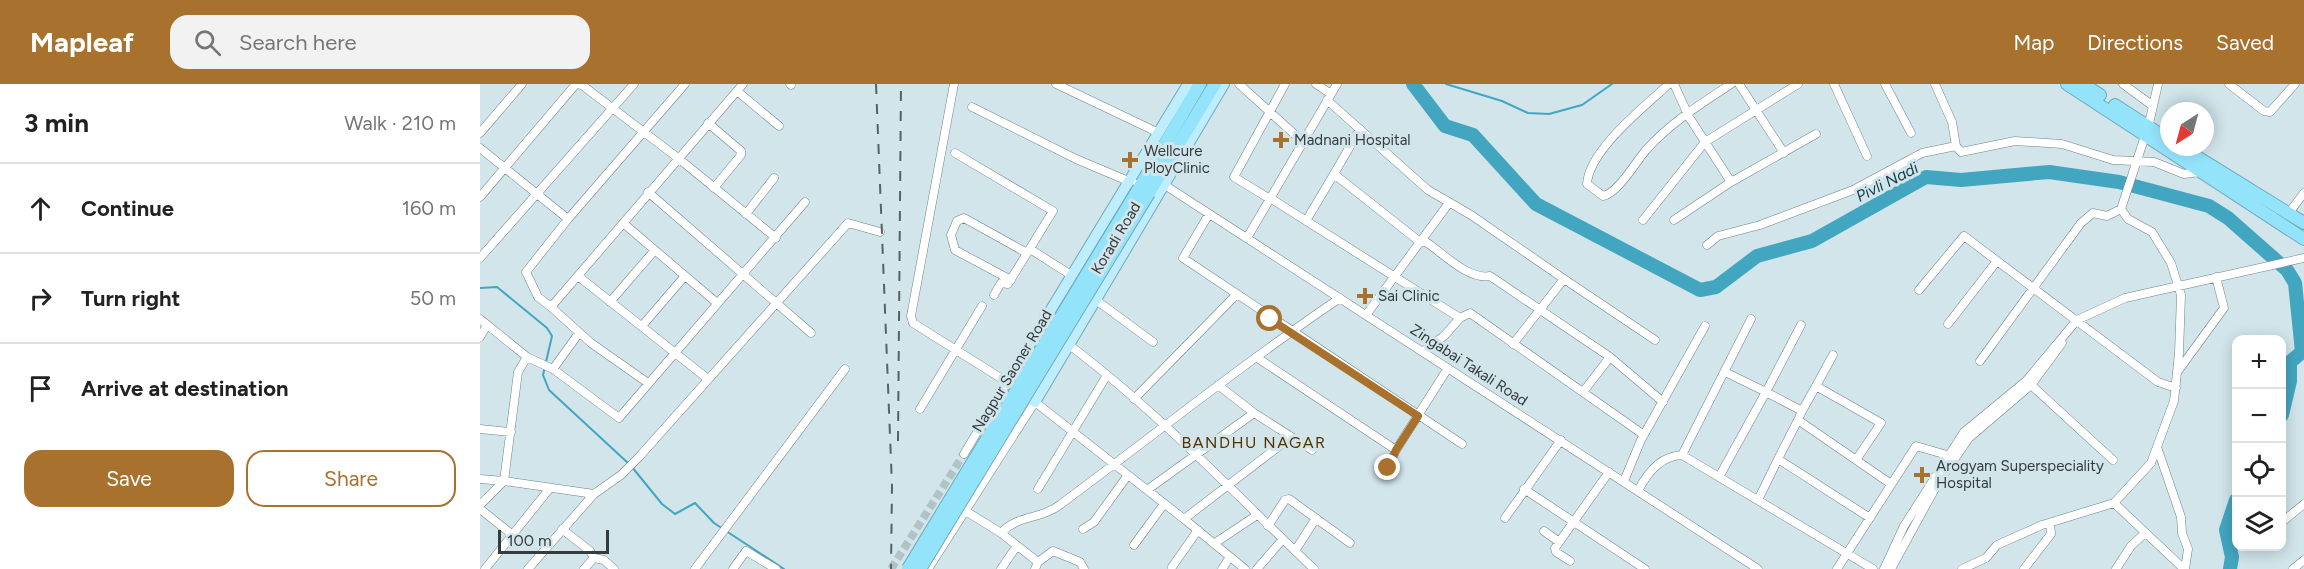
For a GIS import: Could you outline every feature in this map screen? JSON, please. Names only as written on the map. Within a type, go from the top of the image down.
[{"type":"highway","points":[[1153,175],[1200,84]]},
{"type":"highway","points":[[1153,175],[1215,84]]},
{"type":"highway","points":[[2067,84],[2147,132],[2160,137]]},
{"type":"highway","points":[[2083,84],[2202,172],[2304,239]]},
{"type":"highway","points":[[2196,156],[2304,223]]},
{"type":"highway","name":"Koradi Road","points":[[1140,187],[1153,175]]},
{"type":"highway","name":"Nagpur Saoner Road","points":[[908,569],[1140,187]]},
{"type":"highway","name":"Nagpur Saoner Road","points":[[920,569],[1140,187]]},
{"type":"main road","points":[[1035,402],[1007,382],[1071,275],[1140,187],[1153,175],[1159,133],[1188,84]]},
{"type":"main road","name":"Koradi Road","points":[[1035,402],[1096,300],[1153,175],[1224,84]]},
{"type":"street","points":[[480,134],[522,84]]},
{"type":"street","points":[[480,197],[579,84],[644,131],[776,238]]},
{"type":"street","points":[[480,258],[634,84]]},
{"type":"street","points":[[648,383],[579,333],[538,297],[526,272],[568,219],[685,84]]},
{"type":"street","points":[[551,307],[743,84]]},
{"type":"street","points":[[954,84],[911,316],[913,323],[1007,382],[963,454]]},
{"type":"street","points":[[1056,84],[1159,133]]},
{"type":"street","points":[[1239,84],[1303,142]]},
{"type":"street","points":[[1285,84],[1234,177],[1460,318]]},
{"type":"street","points":[[1316,84],[1360,129],[1428,190],[1481,221],[1655,340]]},
{"type":"street","points":[[1247,238],[1336,84]]},
{"type":"street","points":[[1731,84],[1688,112],[1648,148],[1608,196],[1602,196],[1587,184],[1587,177],[1607,145],[1675,85],[1688,112],[1731,182]]},
{"type":"street","points":[[1739,84],[1784,153]]},
{"type":"street","points":[[1643,220],[1706,142],[1798,84]]},
{"type":"street","points":[[1834,84],[1867,156]]},
{"type":"street","points":[[1885,84],[1911,133]]},
{"type":"street","points":[[1935,84],[1952,122],[1956,146],[1961,152],[2015,141],[2062,144],[2113,160],[2135,163],[2154,162],[2184,174],[2202,172]]},
{"type":"street","points":[[2123,84],[2153,105]]},
{"type":"street","points":[[1980,362],[2081,223],[2093,213],[2107,216],[2121,209],[2147,132],[2158,84]]},
{"type":"street","points":[[2229,84],[2264,111],[2270,112],[2295,84]]},
{"type":"street","points":[[737,91],[779,126]]},
{"type":"street","points":[[972,107],[1076,159],[1140,187]]},
{"type":"street","points":[[708,123],[741,151],[714,188]]},
{"type":"street","points":[[1306,221],[1360,129]]},
{"type":"street","points":[[1674,220],[1731,182],[1816,135]]},
{"type":"street","points":[[1707,246],[1718,236],[1760,225],[1853,190],[1922,153],[1956,146]]},
{"type":"street","points":[[480,148],[506,166],[568,219]]},
{"type":"street","points":[[955,153],[1053,211],[1011,280],[1008,284],[1000,283],[994,295]]},
{"type":"street","points":[[1334,174],[1420,242],[1426,242],[1472,274],[1481,278],[1490,276],[1610,357],[1664,402]]},
{"type":"street","name":"Zingabai Takali Road","points":[[1153,175],[1209,214],[1758,569]]},
{"type":"street","points":[[746,213],[774,178]]},
{"type":"street","points":[[648,192],[812,333]]},
{"type":"street","points":[[2289,214],[2304,193]]},
{"type":"street","points":[[480,319],[531,359],[552,369],[619,418],[806,202]]},
{"type":"street","points":[[1366,315],[1449,203]]},
{"type":"street","points":[[1962,569],[1986,558],[1997,545],[2050,523],[2114,503],[2151,463],[2176,388],[2181,296],[2171,263],[2152,232],[2128,219],[2121,209]]},
{"type":"street","points":[[1209,214],[1183,258],[1290,332],[1462,444]]},
{"type":"street","points":[[1011,280],[955,250],[951,235],[957,221],[964,218],[1071,275]]},
{"type":"street","points":[[623,223],[717,303]]},
{"type":"street","points":[[528,569],[594,494],[621,475],[639,457],[848,223],[880,232]]},
{"type":"street","points":[[1919,290],[1964,236],[2158,381],[2176,388]]},
{"type":"street","points":[[610,302],[654,251]]},
{"type":"street","points":[[1891,569],[1938,483],[1969,438],[2029,383],[2077,320],[2125,298],[2304,258]]},
{"type":"street","points":[[1948,324],[1997,261]]},
{"type":"street","points":[[578,276],[708,379]]},
{"type":"street","points":[[642,326],[684,277]]},
{"type":"street","points":[[2177,372],[2224,308],[2216,277]]},
{"type":"street","points":[[1513,344],[1564,279]]},
{"type":"street","points":[[1134,399],[1236,295]]},
{"type":"street","points":[[1001,533],[1012,522],[1049,513],[1218,385],[1340,298]]},
{"type":"street","points":[[1096,300],[1153,342]]},
{"type":"street","points":[[920,409],[982,306]]},
{"type":"street","points":[[1423,351],[1444,336],[1460,318],[1470,313],[1644,435]]},
{"type":"street","points":[[1682,455],[1752,319]]},
{"type":"street","points":[[480,337],[487,325]]},
{"type":"street","points":[[1719,477],[1801,325]]},
{"type":"street","points":[[1624,481],[1644,435],[1705,326]]},
{"type":"street","points":[[552,369],[579,333]]},
{"type":"street","points":[[1068,344],[1164,425],[1314,569]]},
{"type":"street","points":[[1758,500],[1802,411],[1833,355]]},
{"type":"street","points":[[1256,357],[1396,450]]},
{"type":"street","points":[[1583,392],[1610,357]]},
{"type":"street","points":[[514,536],[480,507],[504,481],[518,372],[531,359]]},
{"type":"street","points":[[1388,468],[1396,450],[1448,368]]},
{"type":"street","points":[[695,569],[845,369]]},
{"type":"street","points":[[1725,372],[1802,411]]},
{"type":"street","points":[[1038,489],[1107,375]]},
{"type":"street","points":[[1884,569],[1904,526],[1947,455],[1964,432],[2029,383]]},
{"type":"street","points":[[2029,383],[2113,460]]},
{"type":"street","points":[[1218,385],[1254,413],[1312,450]]},
{"type":"street","points":[[1816,386],[1881,423],[1856,460]]},
{"type":"street","points":[[928,569],[1035,402],[1245,569]]},
{"type":"street","points":[[1147,490],[1254,413]]},
{"type":"street","points":[[1798,420],[1891,484]]},
{"type":"street","points":[[480,429],[511,432]]},
{"type":"street","points":[[1184,519],[1226,484],[1291,437]]},
{"type":"street","points":[[1505,518],[1561,440]]},
{"type":"street","points":[[1836,569],[1916,446],[1947,455]]},
{"type":"street","points":[[2157,447],[2181,518],[2182,534],[2188,549],[2185,569]]},
{"type":"street","points":[[1638,491],[1647,474],[1658,464],[1673,455],[1682,455],[1873,569]]},
{"type":"street","points":[[1778,459],[1870,518]]},
{"type":"street","points":[[1570,561],[1556,552],[1559,542],[1576,523],[1609,472]]},
{"type":"street","points":[[1083,529],[1094,522],[1128,475]]},
{"type":"street","points":[[480,479],[594,494]]},
{"type":"street","points":[[485,569],[514,536],[550,488]]},
{"type":"street","points":[[1524,489],[1645,569]]},
{"type":"street","points":[[1268,525],[1285,500],[1289,499],[1350,543]]},
{"type":"street","points":[[2114,503],[2185,569]]},
{"type":"street","points":[[1134,545],[1164,504]]},
{"type":"street","points":[[2286,519],[2304,504]]},
{"type":"street","points":[[964,510],[1001,533],[1037,565],[1053,551],[1080,562],[1084,569]]},
{"type":"street","points":[[1215,543],[1257,514]]},
{"type":"street","points":[[1295,551],[1316,518]]},
{"type":"street","points":[[2024,569],[2051,534],[2050,523]]},
{"type":"street","points":[[562,529],[590,551],[594,558],[604,560],[614,569]]},
{"type":"street","points":[[1172,567],[1198,530]]},
{"type":"street","points":[[1544,531],[1559,542]]},
{"type":"street","points":[[2116,569],[2131,546],[2145,533]]},
{"type":"street","points":[[1257,569],[1283,539]]},
{"type":"street","points":[[1001,569],[1016,547]]},
{"type":"street","points":[[733,569],[746,551],[777,569]]},
{"type":"street","points":[[1222,569],[1230,557]]},
{"type":"street","points":[[584,569],[594,558]]},
{"type":"street","points":[[2293,569],[2304,560]]},
{"type":"waterway","name":"Pivli Nadi","points":[[1413,84],[1445,126],[1473,135],[1536,204],[1700,290],[1716,287],[1757,256],[1812,241],[1926,177],[1961,180],[2049,172],[2119,182],[2209,206],[2228,218],[2287,270],[2295,283],[2302,352],[2290,362],[2290,381],[2286,398]]},
{"type":"waterway","points":[[1446,84],[1502,101],[1528,113],[1549,114],[1582,105],[1612,84]]},
{"type":"waterway","points":[[480,288],[497,287],[547,328],[552,336],[543,375],[549,390],[628,463]]},
{"type":"waterway","points":[[632,467],[662,504],[675,514],[695,503],[714,523],[784,569]]},
{"type":"waterway","name":"Pivli Nadi","points":[[2230,569],[2232,557],[2226,530],[2232,512]]},
{"type":"tunnel","points":[[891,569],[964,454]]},
{"type":"railway","points":[[876,84],[892,486],[891,569]]},
{"type":"railway","points":[[898,441],[901,84]]},
{"type":"place","name":"Madnani Hospital","points":[[1281,140]]},
{"type":"place","name":"Wellcure PloyClinic","points":[[1130,160]]},
{"type":"place","name":"Sai Clinic","points":[[1365,296]]},
{"type":"place","name":"Arogyam Superspeciality Hospital","points":[[1922,475]]},
{"type":"district","name":"BANDHU NAGAR","points":[[1254,442]]},
{"type":"route","points":[[1270,319],[1418,416],[1396,450],[1388,468]]}]
